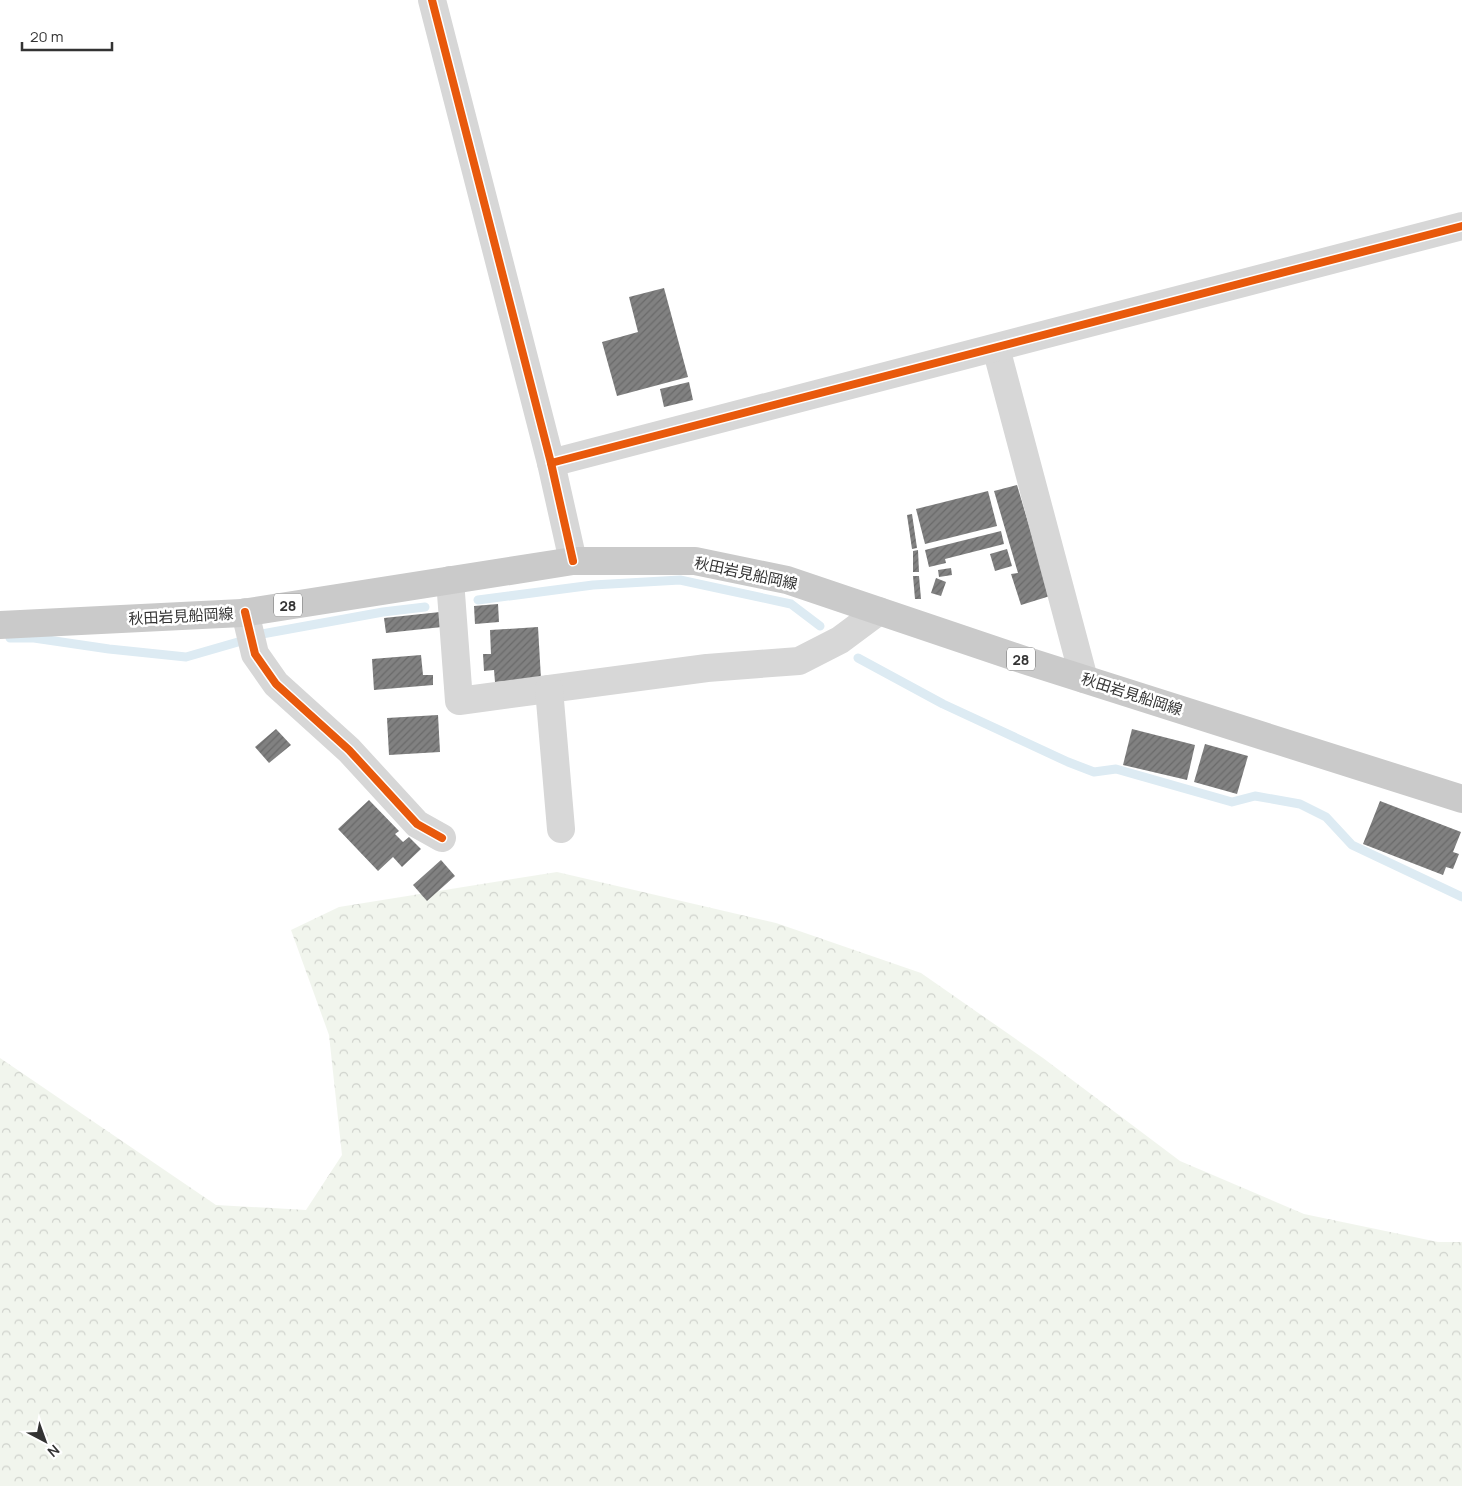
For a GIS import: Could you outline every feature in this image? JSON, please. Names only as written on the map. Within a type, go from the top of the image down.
[{"type":"main road","name":"秋田岩見船岡線","points":[[0,625],[245,612],[573,560],[695,560],[787,580],[1084,679],[1462,799]]},
{"type":"street","points":[[432,0],[551,463],[573,560]]},
{"type":"street","points":[[551,463],[1462,226]]},
{"type":"street","points":[[996,348],[1084,679]]},
{"type":"street","points":[[450,580],[459,701],[706,668],[798,661],[840,640],[878,610]]},
{"type":"street","points":[[245,612],[255,654],[276,684],[349,750],[417,824],[442,838]]},
{"type":"street","points":[[549,689],[561,829]]},
{"type":"green space","points":[[557,872],[776,923],[921,973],[1043,1058],[1180,1161],[1304,1214],[1438,1242],[1462,1242],[1462,1486],[0,1486],[0,1058],[216,1205],[306,1210],[342,1155],[329,1035],[291,930],[339,907]]},
{"type":"building","points":[[664,288],[688,377],[617,396],[602,342],[638,332],[629,297]]},
{"type":"building","points":[[689,382],[693,400],[664,407],[660,389]]},
{"type":"building","points":[[1017,485],[1050,596],[1021,605],[1011,574],[1018,573],[994,491]]},
{"type":"building","points":[[988,491],[997,526],[925,544],[916,509]]},
{"type":"building","points":[[912,514],[917,548],[912,549],[907,515]]},
{"type":"building","points":[[1001,531],[1004,544],[945,559],[946,563],[929,567],[925,550]]},
{"type":"building","points":[[1007,549],[1012,566],[995,571],[990,554]]},
{"type":"building","points":[[918,550],[919,572],[913,572],[913,551]]},
{"type":"building","points":[[951,568],[952,575],[939,577],[938,570]]},
{"type":"building","points":[[913,576],[919,576],[921,599],[915,599]]},
{"type":"building","points":[[936,578],[946,582],[941,596],[931,593]]},
{"type":"building","points":[[498,604],[499,622],[475,624],[474,606]]},
{"type":"building","points":[[440,612],[442,627],[386,633],[384,618]]},
{"type":"building","points":[[538,627],[541,679],[495,682],[494,670],[484,671],[483,654],[491,654],[490,630]]},
{"type":"building","points":[[421,655],[423,675],[433,675],[433,685],[374,690],[372,659]]},
{"type":"building","points":[[438,715],[440,752],[389,755],[387,718]]},
{"type":"building","points":[[276,729],[291,745],[269,763],[255,747]]},
{"type":"building","points":[[1132,729],[1195,745],[1187,780],[1123,765]]},
{"type":"building","points":[[1205,744],[1248,756],[1237,794],[1194,782]]},
{"type":"building","points":[[369,800],[399,831],[395,834],[403,842],[409,837],[421,849],[402,867],[393,857],[378,871],[338,829]]},
{"type":"building","points":[[1380,801],[1461,832],[1453,852],[1459,854],[1453,869],[1446,867],[1443,875],[1363,844]]},
{"type":"building","points":[[441,860],[455,876],[427,901],[413,885]]},
{"type":"waterway","points":[[478,600],[593,585],[680,580],[791,604],[820,626]]},
{"type":"waterway","points":[[262,634],[383,612],[425,607]]},
{"type":"waterway","points":[[10,638],[34,638],[109,649],[186,657],[238,642]]},
{"type":"waterway","points":[[858,658],[943,704],[1068,762],[1094,772],[1116,769],[1232,802],[1255,796],[1300,804],[1326,817],[1352,845],[1462,897]]},
{"type":"cycle path","points":[[432,0],[551,463],[573,561]]},
{"type":"cycle path","points":[[551,463],[1462,226]]},
{"type":"cycle path","points":[[245,612],[255,654],[276,684],[349,750],[417,824],[442,838]]}]
